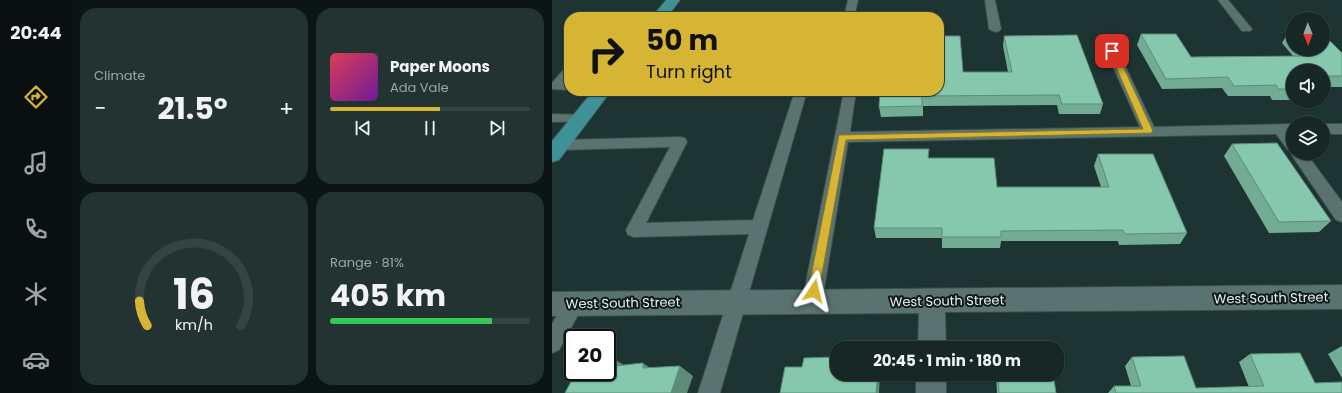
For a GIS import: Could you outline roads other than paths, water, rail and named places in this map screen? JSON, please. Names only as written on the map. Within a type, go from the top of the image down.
[{"type":"main road","points":[[664,12],[673,0]]},
{"type":"main road","points":[[556,150],[598,96]]},
{"type":"street","name":"West South Street","points":[[563,304],[1342,297]]},
{"type":"street","points":[[932,301],[932,341]]},
{"type":"street","points":[[931,381],[931,393]]},
{"type":"lane","points":[[850,12],[853,0]]},
{"type":"lane","points":[[990,0],[995,29]]},
{"type":"lane","points":[[1223,0],[1246,29]]},
{"type":"lane","points":[[1112,51],[1149,131]]},
{"type":"lane","points":[[564,77],[556,86],[564,86]]},
{"type":"lane","points":[[709,393],[799,96]]},
{"type":"lane","points":[[812,302],[849,96]]},
{"type":"lane","points":[[552,118],[581,118]]},
{"type":"lane","points":[[842,137],[1286,129]]},
{"type":"lane","points":[[1330,129],[1342,129]]},
{"type":"lane","points":[[556,150],[680,142],[634,230],[759,227]]},
{"type":"lane","points":[[1303,160],[1342,215]]},
{"type":"lane","points":[[552,343],[563,304]]}]
